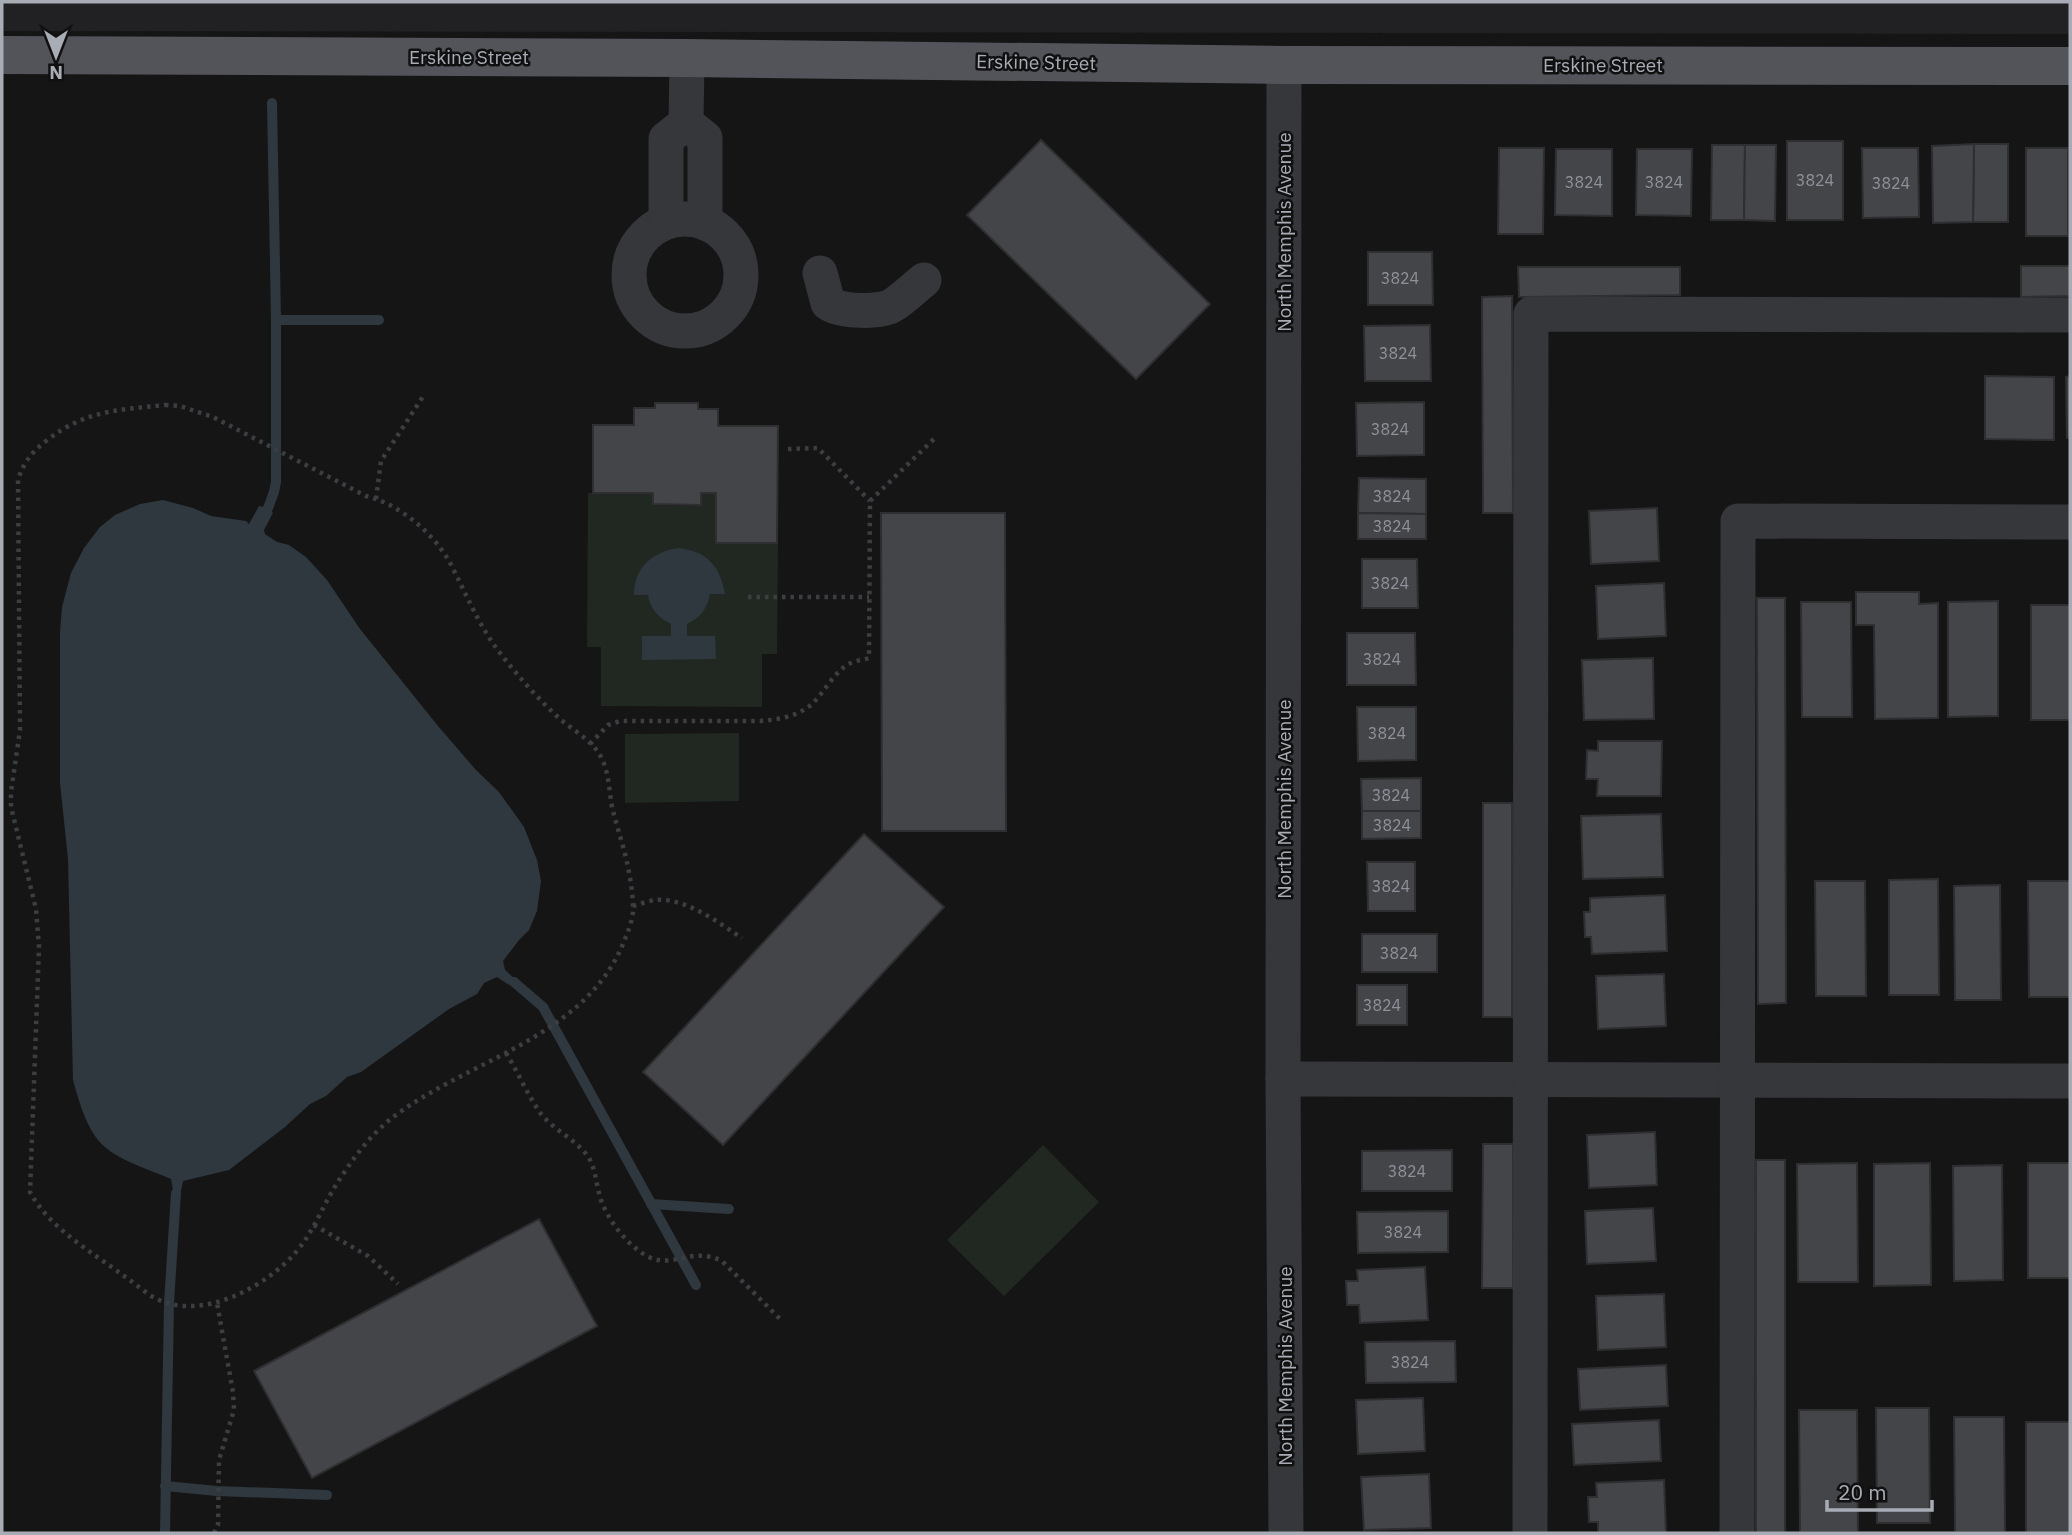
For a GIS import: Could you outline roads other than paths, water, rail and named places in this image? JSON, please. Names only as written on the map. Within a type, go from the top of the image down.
[{"type":"main road","name":"Erskine Street","points":[[2,55],[687,58],[1284,65],[2070,66]]},
{"type":"street","points":[[686,123],[687,58]]},
{"type":"street","name":"North Memphis Avenue","points":[[1284,65],[1283,1079],[1286,1533]]},
{"type":"street","points":[[666,222],[666,139],[686,123]]},
{"type":"street","points":[[686,123],[705,138],[705,223]]},
{"type":"street","points":[[685,218],[717,228],[731,242],[739,257],[741,274],[738,293],[730,309],[717,321],[700,328],[683,330],[665,327],[650,318],[638,304],[631,287],[629,268],[635,250],[646,234],[666,222],[685,218]]},
{"type":"street","points":[[820,273],[828,303],[840,309],[891,307],[924,280]]},
{"type":"street","points":[[1530,1533],[1531,314],[2070,315]]},
{"type":"street","points":[[1737,1533],[1738,521],[2070,522]]},
{"type":"street","points":[[1283,1079],[2070,1081]]},
{"type":"waterway","points":[[268,508],[276,482],[272,103]]},
{"type":"waterway","points":[[276,320],[379,320]]},
{"type":"waterway","points":[[514,982],[543,1007],[696,1285]]},
{"type":"waterway","points":[[165,1533],[169,1303],[176,1193]]},
{"type":"waterway","points":[[651,1204],[729,1209]]},
{"type":"waterway","points":[[165,1486],[217,1491],[327,1495]]}]
